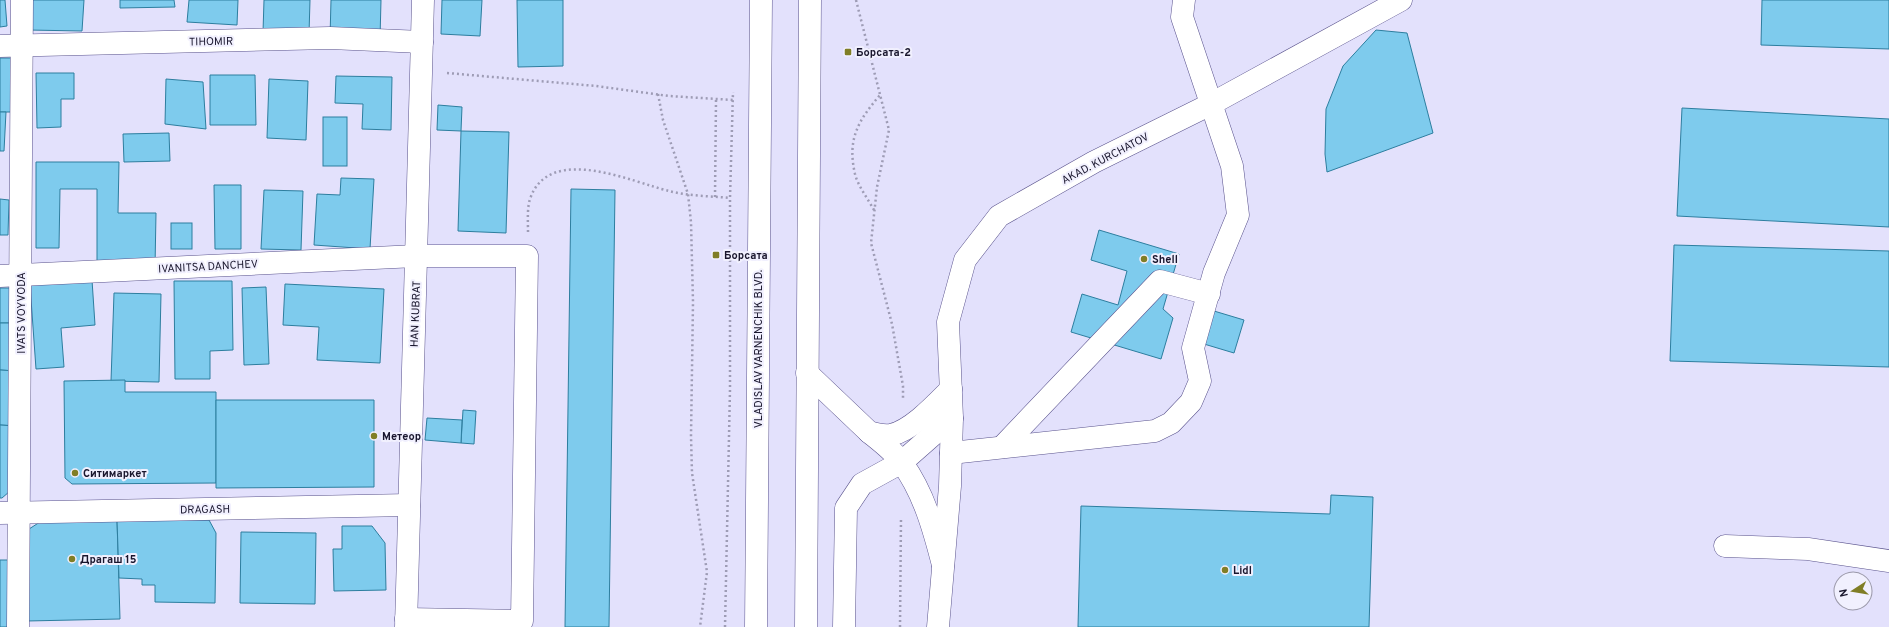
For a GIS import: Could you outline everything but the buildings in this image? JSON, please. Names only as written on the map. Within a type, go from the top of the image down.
[{"type":"street","name":"IVATS VOYVODA","points":[[18,627],[10,512],[10,276],[23,46],[22,0]]},
{"type":"street","name":"HAN KUBRAT","points":[[406,623],[423,0]]},
{"type":"street","name":"VLADISLAV VARNENCHIK BLVD.","points":[[756,627],[761,0]]},
{"type":"street","points":[[806,627],[810,0]]},
{"type":"street","points":[[951,453],[1155,431],[1172,423],[1192,402],[1200,381],[1193,348],[1214,273],[1238,215],[1232,166],[1182,17],[1184,0]]},
{"type":"street","name":"AKAD. KURCHATOV","points":[[938,627],[950,486],[952,418],[948,322],[965,260],[999,216],[1094,162],[1211,104],[1401,0]]},
{"type":"street","name":"TIHOMIR","points":[[0,46],[330,38],[422,42]]},
{"type":"street","name":"IVANITSA DANCHEV","points":[[10,276],[416,256],[527,256]]},
{"type":"street","points":[[406,623],[522,624],[527,256]]},
{"type":"street","points":[[1002,447],[1160,281],[1209,294]]},
{"type":"street","points":[[807,373],[902,462],[919,492],[930,520],[943,565]]},
{"type":"street","points":[[869,432],[890,435],[903,429],[920,419],[951,390]]},
{"type":"street","points":[[844,627],[846,508],[862,484],[902,462],[952,418]]},
{"type":"street","name":"DRAGASH","points":[[10,512],[409,505]]},
{"type":"street","points":[[1725,546],[1808,549],[1889,560]]},
{"type":"path","points":[[856,0],[889,130],[877,187],[871,243],[892,324],[903,386],[903,429]]},
{"type":"path","points":[[421,71],[596,86],[716,100],[733,100]]},
{"type":"path","points":[[725,627],[730,390],[730,198],[734,84]]},
{"type":"path","points":[[658,94],[663,120],[688,194],[691,222],[693,302],[691,436],[692,474],[707,572],[700,627]]},
{"type":"path","points":[[874,210],[855,175],[853,146],[855,134],[861,118],[880,95]]},
{"type":"path","points":[[715,197],[716,100]]},
{"type":"path","points":[[527,256],[530,199],[538,184],[554,173],[573,168],[624,176],[671,192],[730,198]]},
{"type":"path","points":[[900,627],[901,517]]},
{"type":"place","name":"Борсата-2","points":[[848,52]]},
{"type":"place","name":"Борсата","points":[[716,255]]},
{"type":"place","name":"Shell","points":[[1144,259]]},
{"type":"place","name":"Метеор","points":[[374,436]]},
{"type":"place","name":"Ситимаркет","points":[[75,473]]},
{"type":"place","name":"Драгаш 15","points":[[72,559]]},
{"type":"place","name":"Lidl","points":[[1225,570]]}]
